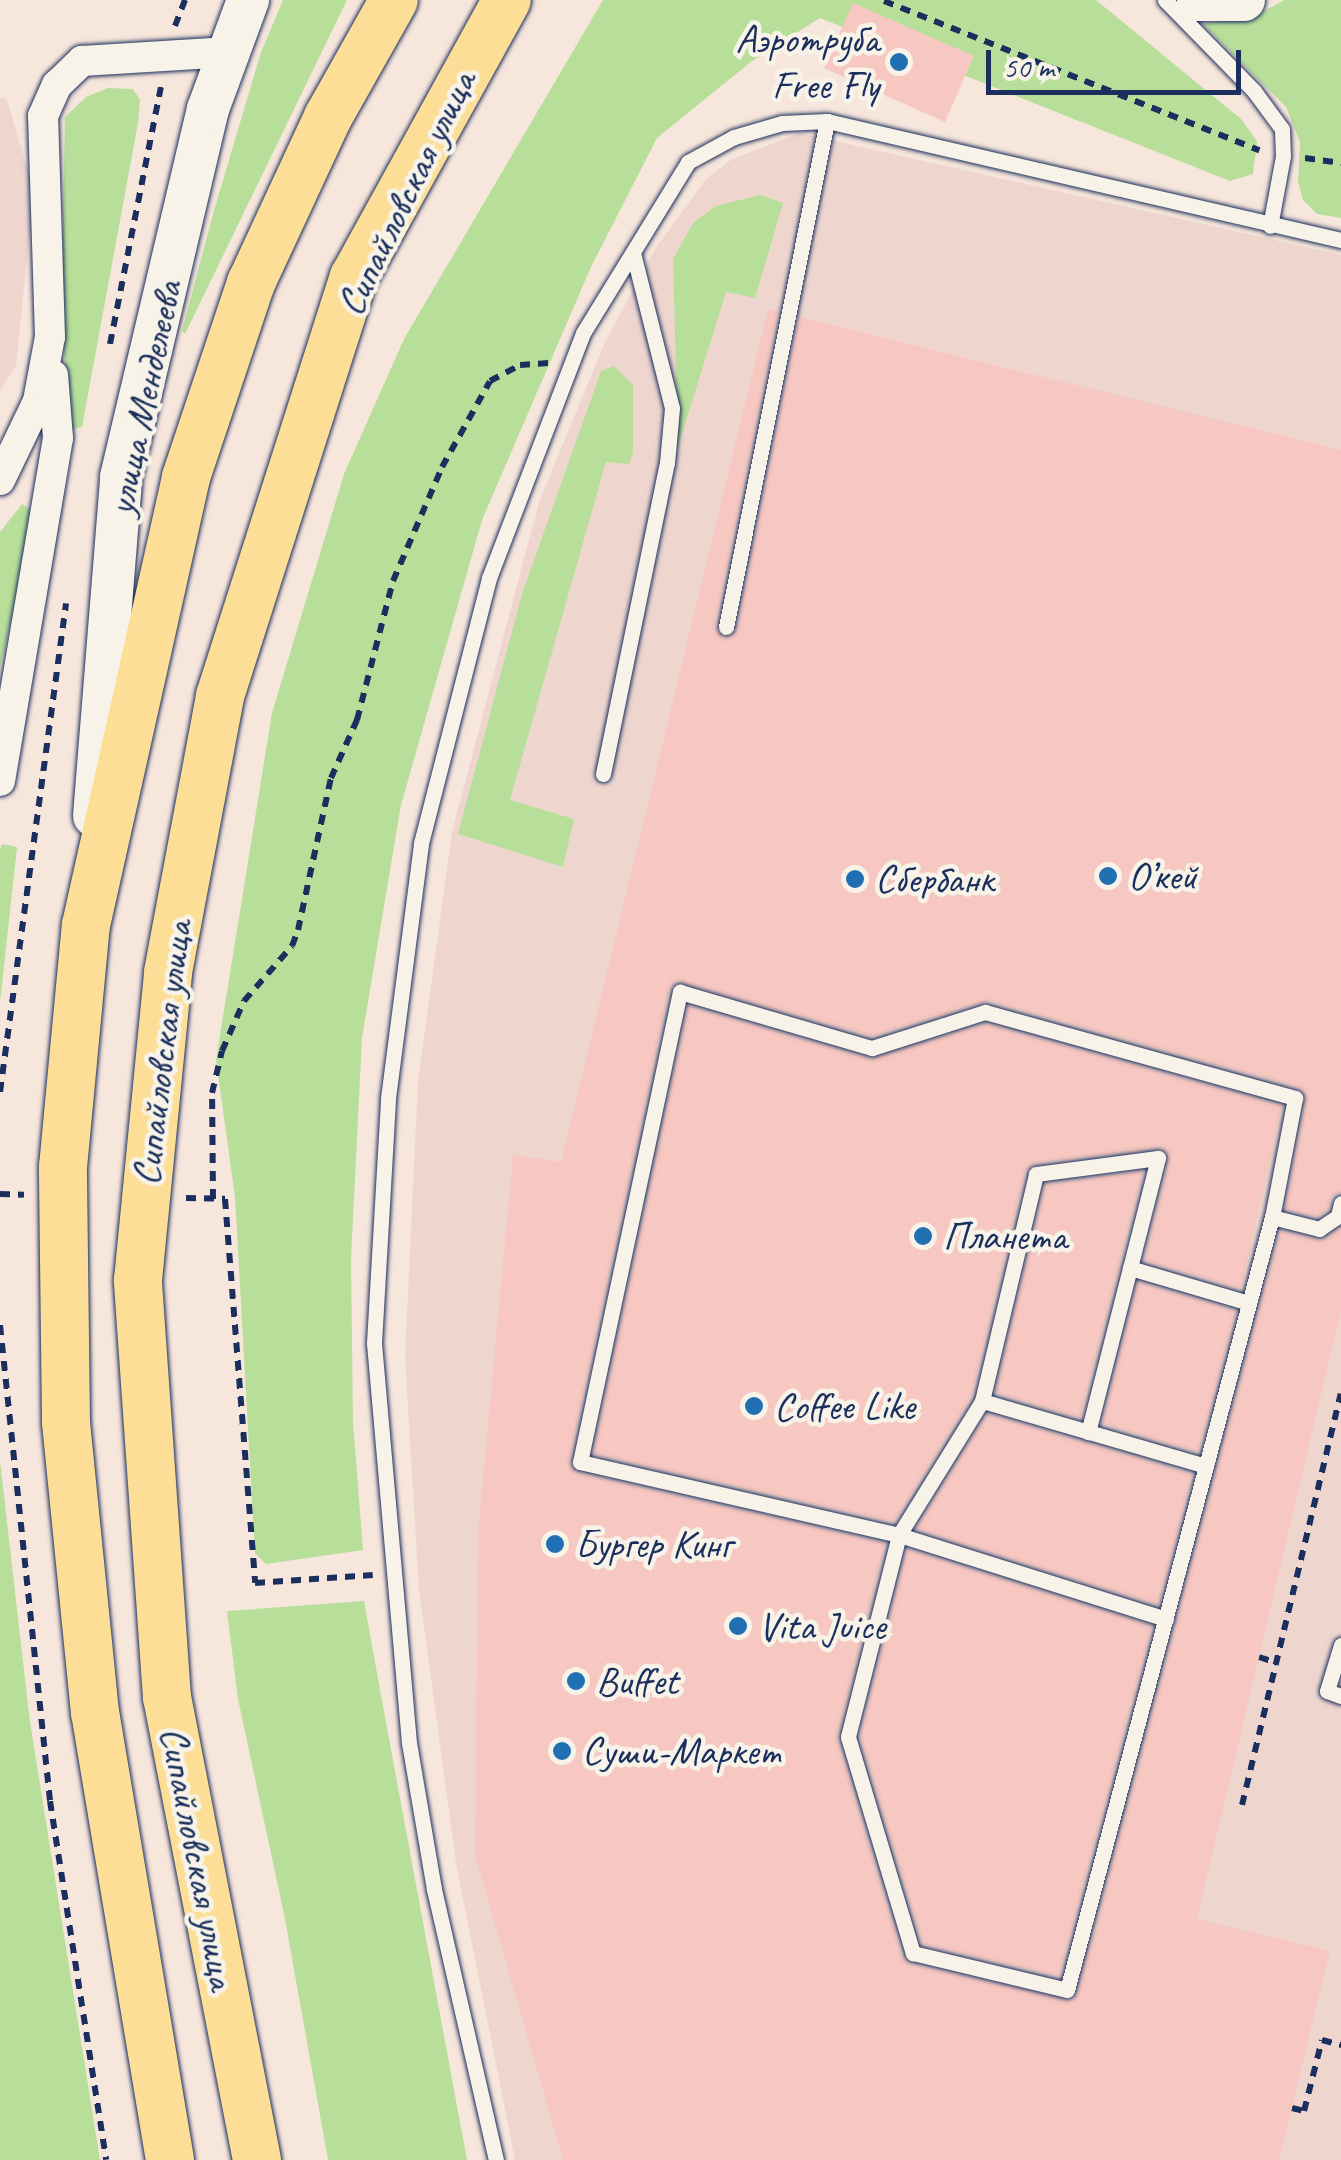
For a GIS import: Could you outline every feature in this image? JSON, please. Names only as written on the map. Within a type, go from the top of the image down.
[{"type":"main road","name":"улица Менделеева","points":[[86,926],[121,477],[208,109],[248,0]]},
{"type":"main road","name":"Сипайловская улица","points":[[170,2160],[95,1713],[66,1422],[63,1167],[86,926],[186,477],[251,283],[328,116],[394,0]]},
{"type":"main road","name":"Сипайловская улица","points":[[257,2160],[167,1698],[138,1280],[168,972],[220,696],[354,277],[507,0]]},
{"type":"main road","points":[[1198,0],[1244,0]]},
{"type":"street","points":[[0,781],[58,438],[42,116],[57,86],[82,61],[229,52]]},
{"type":"street","points":[[0,480],[38,401],[50,337]]},
{"type":"lane","points":[[1165,0],[1254,91],[1282,129],[1282,156],[1270,226]]},
{"type":"lane","points":[[726,627],[827,122]]},
{"type":"lane","points":[[496,2160],[434,1890],[409,1743],[374,1343],[388,1098],[420,843],[488,578],[583,333],[688,162],[750,132],[782,123],[827,122],[1341,240]]},
{"type":"lane","points":[[603,774],[667,463],[672,408],[633,253]]},
{"type":"lane","points":[[1088,1432],[1158,1158],[1036,1174],[982,1401],[898,1535],[848,1737],[913,1953],[1068,1990],[1166,1619],[1249,1303],[1272,1217],[1294,1098],[985,1012],[872,1048],[680,992],[580,1462],[898,1535],[1166,1619]]},
{"type":"lane","points":[[1272,1217],[1319,1229],[1338,1216],[1341,1203]]},
{"type":"lane","points":[[1130,1268],[1249,1303]]},
{"type":"lane","points":[[982,1401],[1206,1466]]},
{"type":"lane","points":[[1341,1645],[1327,1691],[1341,1696]]},
{"type":"path","points":[[884,0],[1282,156],[1341,163]]},
{"type":"path","points":[[213,1199],[212,1092],[222,1051],[244,1001],[292,946],[298,930],[331,778],[357,720],[393,580],[442,467],[490,381],[520,365],[550,363]]},
{"type":"path","points":[[225,1199],[255,1583],[374,1575]]},
{"type":"path","points":[[0,1325],[50,1801],[106,2160]]},
{"type":"path","points":[[1242,1805],[1341,1394]]},
{"type":"path","points":[[1259,1657],[1277,1662]]},
{"type":"path","points":[[1292,2108],[1304,2111],[1322,2040],[1341,2044]]},
{"type":"shaded area","points":[[6,97],[34,191],[16,366],[0,391],[0,99]]},
{"type":"shaded area","name":"Планета","points":[[800,133],[1341,255],[1341,2160],[515,2160],[456,1863],[419,1590],[405,1357],[418,1082],[452,832],[539,502],[605,342],[657,246],[706,179],[732,159]]},
{"type":"green space","points":[[283,0],[347,0],[185,334],[182,331],[213,214],[261,52]]},
{"type":"green space","points":[[603,0],[1096,0],[1241,119],[1257,141],[1253,174],[1230,181],[820,18],[752,61],[657,138],[591,267],[482,520],[401,805],[362,1038],[351,1258],[353,1423],[363,1550],[266,1564],[255,1553],[235,1197],[216,1060],[272,713],[344,474],[404,339]]},
{"type":"green space","points":[[1284,0],[1341,0],[1341,218],[1317,214],[1303,200],[1298,182],[1300,142],[1286,107],[1203,24],[1255,16]]},
{"type":"green space","points":[[108,88],[133,89],[140,100],[138,123],[82,427],[72,429],[61,325],[65,117],[86,97]]},
{"type":"green space","points":[[760,195],[783,203],[755,298],[726,292],[678,447],[673,259],[693,223],[716,206]]},
{"type":"green space","points":[[614,366],[633,385],[633,453],[629,464],[606,462],[510,800],[574,819],[563,867],[458,834],[522,594],[601,371]]},
{"type":"green space","points":[[22,504],[35,513],[0,668],[0,532]]},
{"type":"green space","points":[[2,844],[17,847],[0,1003],[0,849]]},
{"type":"green space","points":[[0,1461],[30,1722],[100,2160],[0,2160]]},
{"type":"green space","points":[[364,1601],[467,2160],[328,2160],[285,1919],[238,1699],[227,1611]]},
{"type":"building","name":"Аэротруба Free Fly","points":[[853,3],[974,56],[945,122],[824,68]]},
{"type":"building","name":"Планета","points":[[768,309],[778,311],[715,625],[723,638],[737,629],[799,317],[1341,450],[1341,1192],[1332,1196],[1328,1209],[1317,1217],[1285,1209],[1306,1100],[1298,1087],[988,1001],[872,1036],[676,982],[669,990],[569,1461],[578,1473],[885,1543],[837,1739],[902,1956],[910,1964],[1071,2000],[1078,1993],[1280,1231],[1320,1240],[1341,1228],[1341,1310],[1197,1919],[1330,1951],[1279,2160],[563,2160],[475,1855],[478,1533],[513,1155],[561,1162]]},
{"type":"building","points":[[688,1006],[870,1059],[985,1024],[1282,1106],[1241,1289],[1144,1260],[1169,1161],[1163,1148],[1035,1163],[1025,1171],[971,1397],[894,1522],[593,1454]]},
{"type":"building","points":[[1143,1171],[1080,1418],[995,1393],[1045,1184]]},
{"type":"building","points":[[1138,1282],[1236,1311],[1198,1452],[1102,1424]]},
{"type":"building","points":[[987,1414],[1192,1474],[1158,1605],[916,1529]]},
{"type":"building","points":[[907,1549],[1152,1626],[1059,1976],[922,1944],[860,1737]]},
{"type":"place","name":"Аэротруба Free Fly","points":[[899,62]]},
{"type":"place","name":"О’кей","points":[[1108,876]]},
{"type":"place","name":"Сбербанк","points":[[855,879]]},
{"type":"place","name":"Планета","points":[[923,1236]]},
{"type":"place","name":"Coffee Like","points":[[754,1406]]},
{"type":"place","name":"Бургер Кинг","points":[[555,1544]]},
{"type":"place","name":"Vita Juice","points":[[738,1626]]},
{"type":"place","name":"Buffet","points":[[576,1681]]},
{"type":"place","name":"Суши-Маркет","points":[[562,1751]]}]
